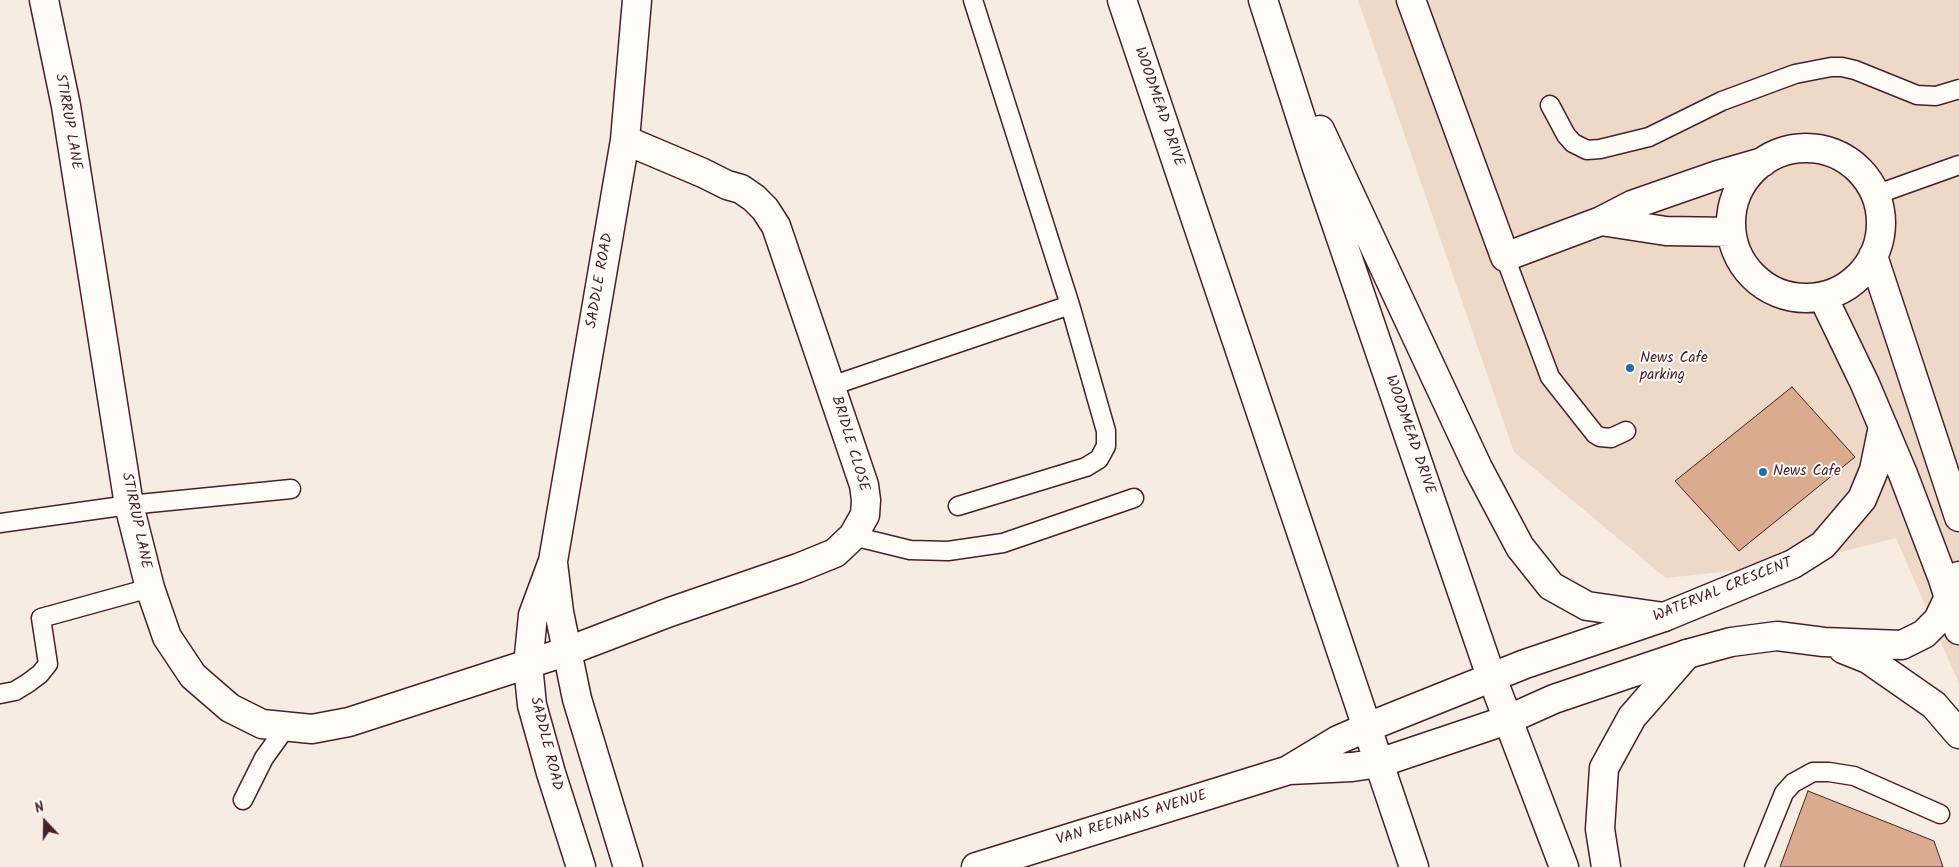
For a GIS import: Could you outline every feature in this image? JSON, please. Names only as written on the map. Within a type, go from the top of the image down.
[{"type":"street","name":"STIRRUP LANE","points":[[44,0],[66,106],[129,504],[150,588],[167,638],[193,676],[230,708],[262,724],[312,729],[349,722],[568,652]]},
{"type":"street","name":"SADDLE ROAD","points":[[581,867],[550,773],[532,705],[528,665],[533,615],[553,561],[625,140],[637,0]]},
{"type":"street","name":"WOODMEAD DRIVE","points":[[1122,0],[1414,867]]},
{"type":"street","points":[[1411,0],[1505,257],[1601,221],[1632,205],[1718,175],[1763,162],[1783,152],[1804,148],[1827,152],[1847,161],[1864,175],[1875,195],[1880,215],[1880,236],[1873,256],[1861,274],[1844,288],[1823,297],[1798,298],[1774,292],[1753,277],[1738,256],[1731,232],[1731,212],[1737,192],[1748,175],[1763,162]]},
{"type":"street","name":"WOODMEAD DRIVE","points":[[1266,11],[1316,165],[1492,678],[1564,867]]},
{"type":"street","points":[[1266,11],[1470,451],[1520,547],[1551,586],[1587,606],[1664,616]]},
{"type":"street","name":"BRIDLE CLOSE","points":[[568,652],[670,612],[820,560],[835,553],[853,536],[865,515],[864,485],[776,226],[765,209],[741,189],[727,185],[625,140]]},
{"type":"street","points":[[1601,221],[1666,232],[1731,232]]},
{"type":"street","points":[[1873,256],[1959,517]]},
{"type":"street","points":[[1823,297],[1954,586],[1959,630]]},
{"type":"street","name":"WATERVAL CRESCENT","points":[[1492,678],[1525,664],[1664,616],[1793,564],[1823,546],[1862,499],[1874,470],[1883,426]]},
{"type":"street","name":"SADDLE ROAD","points":[[553,561],[559,612],[577,699],[628,867]]},
{"type":"street","points":[[1507,720],[1554,699],[1687,654],[1731,642],[1777,636],[1824,642],[1902,645],[1924,634],[1938,620],[1954,586]]},
{"type":"street","points":[[1824,642],[1868,659],[1934,705],[1959,734]]},
{"type":"street","points":[[1606,867],[1600,828],[1604,768],[1632,717],[1687,654]]},
{"type":"street","name":"VAN REENANS AVENUE","points":[[976,867],[1289,770],[1338,740],[1492,678]]},
{"type":"street","name":"VAN REENANS AVENUE","points":[[1289,770],[1352,767],[1379,763],[1507,720]]},
{"type":"lane","points":[[958,506],[1086,467],[1099,459],[1106,446],[1106,431],[1070,305],[973,0]]},
{"type":"lane","points":[[1550,106],[1566,135],[1573,143],[1587,150],[1600,149],[1649,137],[1722,101],[1795,74],[1831,67],[1855,70],[1917,95],[1936,96],[1959,88]]},
{"type":"lane","points":[[1875,195],[1959,165]]},
{"type":"lane","points":[[1505,257],[1550,377],[1595,434],[1600,437],[1611,438],[1626,431]]},
{"type":"lane","points":[[830,386],[1070,305]]},
{"type":"lane","points":[[0,523],[129,504],[291,489]]},
{"type":"lane","points":[[853,536],[910,550],[948,551],[1003,543],[1134,498]]},
{"type":"lane","points":[[0,694],[15,691],[28,683],[40,674],[48,664],[41,618],[150,588]]},
{"type":"lane","points":[[243,800],[264,758],[287,726]]},
{"type":"lane","points":[[1754,867],[1784,793],[1793,783],[1813,772],[1829,772],[1854,776],[1940,814]]},
{"type":"shaded area","points":[[1358,0],[1959,0],[1959,684],[1896,538],[1793,564],[1666,578],[1514,452]]},
{"type":"building","points":[[1792,387],[1855,457],[1739,551],[1675,481]]},
{"type":"building","points":[[1808,791],[1934,841],[1943,867],[1780,867]]},
{"type":"place","name":"News Cafe parking","points":[[1630,368]]},
{"type":"place","name":"News Cafe","points":[[1763,472]]}]
